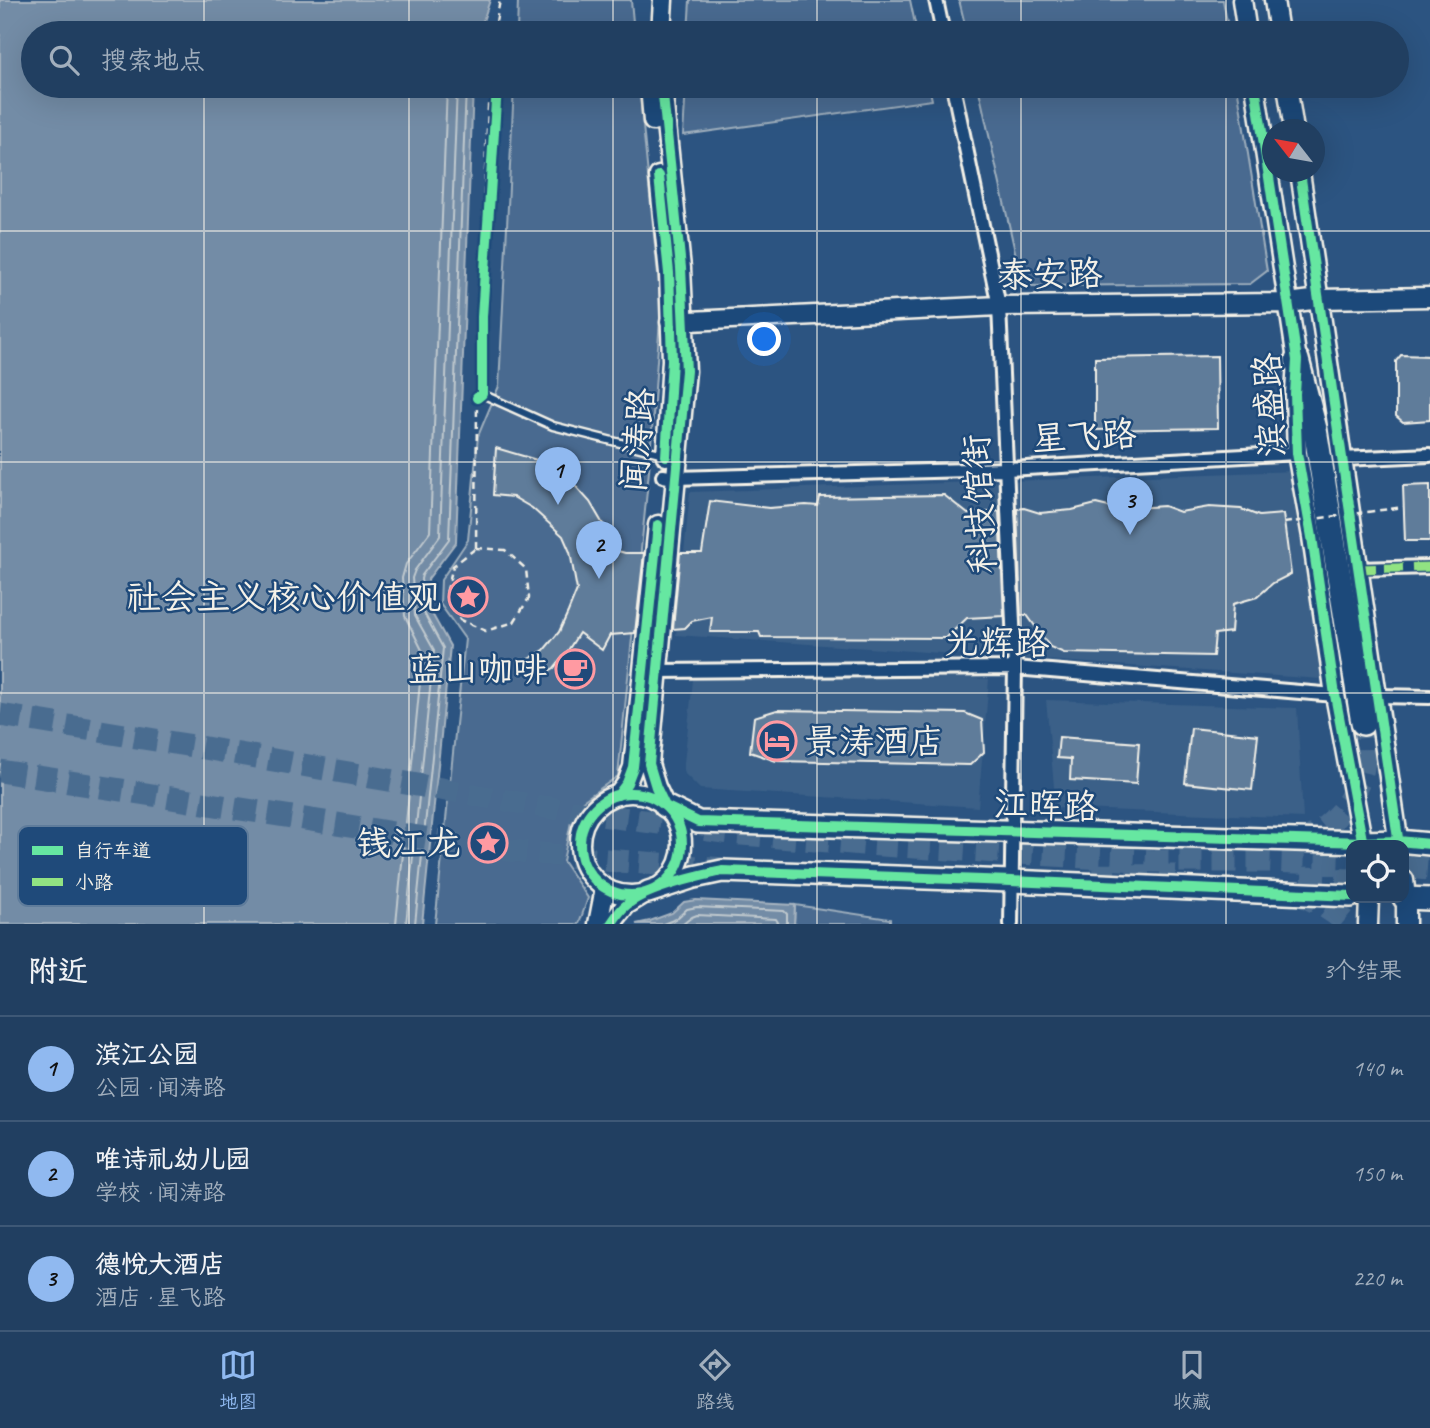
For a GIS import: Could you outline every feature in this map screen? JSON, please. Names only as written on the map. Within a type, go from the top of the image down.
[{"type":"highway","points":[[1297,360],[1315,429],[1363,723]]},
{"type":"main road","points":[[650,21],[651,0]]},
{"type":"main road","points":[[662,21],[663,0]]},
{"type":"main road","points":[[1242,0],[1245,21]]},
{"type":"main road","points":[[1274,0],[1277,21]]},
{"type":"main road","name":"闻涛路","points":[[605,888],[592,878],[583,863],[580,846],[582,829],[590,814],[602,802],[618,795],[627,783],[633,767],[685,371],[669,273],[651,98]]},
{"type":"main road","name":"闻涛路","points":[[611,924],[626,905],[663,884],[675,870],[682,842],[679,827],[665,806],[649,764],[669,477],[666,454],[671,360],[681,268],[664,98]]},
{"type":"main road","name":"滨盛路","points":[[1257,98],[1297,360],[1297,453],[1335,695],[1362,840]]},
{"type":"main road","points":[[1289,98],[1292,119]]},
{"type":"main road","name":"滨盛路","points":[[1302,182],[1399,840]]},
{"type":"main road","name":"泰安路","points":[[677,322],[999,306],[1288,303],[1320,299],[1430,297]]},
{"type":"main road","points":[[618,795],[635,793],[651,797],[665,806]]},
{"type":"main road","name":"江晖路","points":[[665,806],[698,822],[1346,843]]},
{"type":"main road","name":"江晖路","points":[[1409,843],[1430,844]]},
{"type":"main road","points":[[598,924],[605,888],[619,894],[634,895],[722,871],[1346,896]]},
{"type":"main road","points":[[1409,893],[1430,899]]},
{"type":"main road","points":[[1368,924],[1369,903]]},
{"type":"main road","points":[[1405,903],[1406,924]]},
{"type":"street","points":[[936,0],[940,21]]},
{"type":"street","name":"科技馆街","points":[[956,98],[999,306],[1015,668],[1011,924]]},
{"type":"street","name":"星飞路","points":[[669,477],[1006,469],[1297,453]]},
{"type":"street","points":[[1342,459],[1430,455]]},
{"type":"street","points":[[1358,569],[1430,567]]},
{"type":"street","name":"光辉路","points":[[656,671],[1015,668],[1335,695]]},
{"type":"street","points":[[1377,696],[1430,696]]},
{"type":"lane","points":[[479,393],[553,426],[666,454]]},
{"type":"path","points":[[496,21],[500,0]]},
{"type":"path","points":[[505,21],[509,0]]},
{"type":"path","points":[[479,393],[478,324],[488,98]]},
{"type":"path","points":[[476,548],[482,317],[496,98]]},
{"type":"path","points":[[1284,523],[1404,507]]},
{"type":"path","points":[[476,548],[505,550],[526,569],[529,598],[514,622],[486,631],[460,620],[446,594],[453,566],[476,548]]},
{"type":"shaded area","points":[[518,0],[631,0],[633,21],[517,21]]},
{"type":"shaded area","points":[[690,0],[910,0],[914,21],[689,21]]},
{"type":"shaded area","points":[[959,0],[1223,0],[1227,21],[964,21]]},
{"type":"shaded area","points":[[513,98],[640,98],[661,305],[649,471],[618,776],[574,807],[563,861],[588,898],[579,924],[435,924],[465,639],[440,604],[441,580],[468,540],[478,436],[499,386]]},
{"type":"shaded area","points":[[685,98],[932,100],[683,135]]},
{"type":"shaded area","points":[[981,98],[1239,98],[1267,271],[1250,284],[1031,286],[1018,265]]},
{"type":"shaded area","points":[[1296,471],[1322,679],[676,635],[690,492]]},
{"type":"shaded area","points":[[695,662],[989,679],[978,807],[700,789],[683,772]]},
{"type":"shaded area","points":[[1046,700],[1297,708],[1303,818],[1056,808]]},
{"type":"shaded area","points":[[795,905],[890,919],[890,924],[794,924]]},
{"type":"water","points":[[0,0],[490,0],[483,21],[21,21],[21,98],[473,98],[456,542],[428,579],[430,610],[450,646],[422,924],[0,924]]},
{"type":"water","points":[[696,900],[795,905],[794,924],[636,924],[672,913],[684,902]]},
{"type":"building","points":[[1401,355],[1430,356],[1430,420],[1403,422],[1396,416],[1396,361]]},
{"type":"building","points":[[1217,356],[1218,428],[1095,430],[1095,358]]},
{"type":"building","points":[[496,448],[547,463],[571,481],[590,502],[604,526],[611,549],[625,553],[644,553],[635,633],[610,635],[602,650],[579,633],[554,668],[540,676],[527,660],[544,650],[559,632],[577,590],[570,552],[563,536],[532,508],[513,497],[493,495]]},
{"type":"building","points":[[1430,485],[1430,541],[1405,541],[1403,486]]},
{"type":"building","points":[[944,495],[968,514],[999,511],[1004,616],[967,618],[946,638],[761,637],[759,632],[710,632],[712,617],[692,621],[685,628],[673,629],[680,553],[702,553],[710,501],[769,508],[818,506],[820,497]]},
{"type":"building","points":[[1096,504],[1125,511],[1164,506],[1180,512],[1209,507],[1241,509],[1259,516],[1283,514],[1291,574],[1273,583],[1257,597],[1233,604],[1231,632],[1215,634],[1213,656],[1064,653],[1050,647],[1027,615],[1021,615],[1017,509],[1024,508],[1040,513],[1072,510]]},
{"type":"building","points":[[777,710],[965,713],[982,720],[984,752],[970,765],[776,761],[750,752],[754,717]]},
{"type":"building","points":[[1191,728],[1258,735],[1252,790],[1185,783]]},
{"type":"building","points":[[1059,737],[1139,743],[1136,784],[1070,780],[1071,759],[1057,758]]},
{"type":"tunnel","points":[[0,715],[544,807],[730,833],[864,844],[1154,861],[1346,864]]},
{"type":"tunnel","points":[[1295,844],[1329,824],[1354,792],[1364,762],[1363,723]]},
{"type":"tunnel","points":[[0,771],[495,849],[725,869]]},
{"type":"tunnel","points":[[1409,867],[1430,869]]},
{"type":"tunnel","points":[[1092,875],[1176,876]]},
{"type":"tunnel","points":[[1302,878],[1346,880]]},
{"type":"tunnel","points":[[1295,893],[1323,906],[1348,924]]},
{"type":"marked path","points":[[1358,569],[1430,567]]},
{"type":"cycle path","points":[[477,398],[482,394],[482,317],[496,98]]},
{"type":"cycle path","points":[[663,98],[681,268],[686,371],[649,764],[665,806],[698,822],[1430,844]]},
{"type":"cycle path","points":[[1257,98],[1297,360],[1297,453],[1335,695],[1362,840]]},
{"type":"cycle path","points":[[659,176],[669,273],[672,360],[666,456]]},
{"type":"cycle path","points":[[1301,182],[1398,840]]},
{"type":"cycle path","points":[[618,795],[627,783],[633,767],[658,525]]},
{"type":"cycle path","points":[[631,793],[650,797],[667,808],[678,825],[682,844],[678,863],[667,880],[650,891],[631,895],[612,891],[595,880],[584,863],[580,844],[584,825],[595,808],[612,797],[631,793]]},
{"type":"cycle path","points":[[611,924],[624,907],[644,894],[722,871],[1346,896]]},
{"type":"place","name":"滨江公园","points":[[558,505]]},
{"type":"place","name":"德悦大酒店","points":[[1130,535]]},
{"type":"place","name":"唯诗礼幼儿园","points":[[599,579]]},
{"type":"place","name":"社会主义核心价值观","points":[[468,597]]},
{"type":"place","name":"蓝山咖啡","points":[[575,669]]},
{"type":"place","name":"景涛酒店","points":[[777,741]]},
{"type":"place","name":"钱江龙","points":[[488,843]]}]
